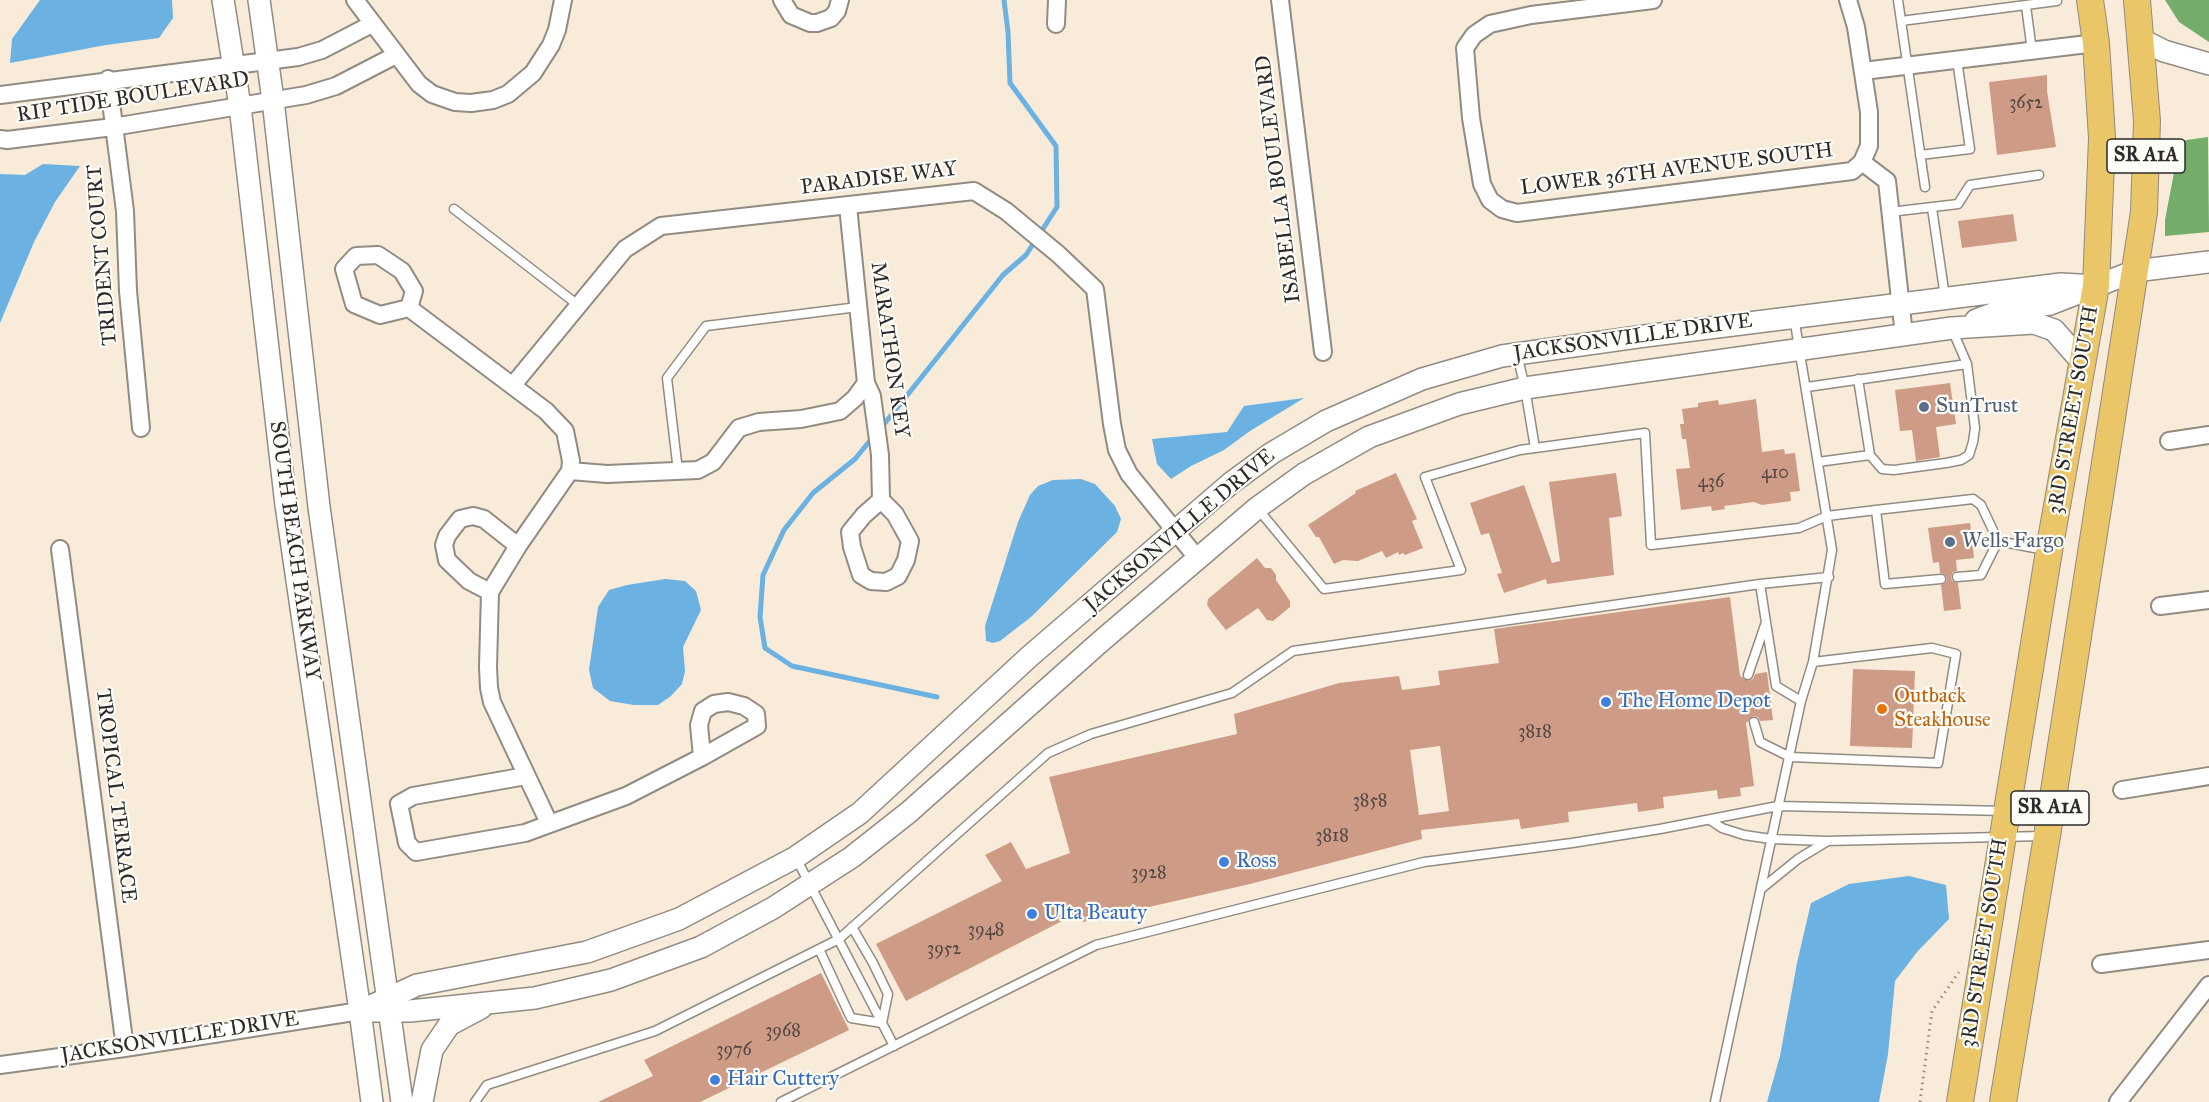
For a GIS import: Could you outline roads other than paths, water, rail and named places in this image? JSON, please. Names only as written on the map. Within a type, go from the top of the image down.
[{"type":"main road","name":"3RD STREET SOUTH","points":[[1960,1102],[2049,551],[2096,286],[2102,138],[2096,43],[2090,0]]},
{"type":"main road","name":"3RD STREET SOUTH","points":[[2003,1102],[2144,212],[2147,121],[2137,0]]},
{"type":"street","name":"SOUTH BEACH PARKWAY","points":[[223,0],[240,106],[286,505],[372,1102]]},
{"type":"street","name":"SOUTH BEACH PARKWAY","points":[[259,0],[273,100],[319,507],[402,1102]]},
{"type":"street","points":[[355,0],[419,84],[432,94],[455,102],[471,103],[493,100],[508,94],[522,84],[543,60],[558,30],[563,0]]},
{"type":"street","points":[[782,0],[791,15],[810,23],[831,18],[837,11],[840,0]]},
{"type":"street","points":[[1056,24],[1057,0]]},
{"type":"street","name":"ISABELLA BOULEVARD","points":[[1280,0],[1323,352]]},
{"type":"street","name":"LOWER 36TH AVENUE SOUTH","points":[[1653,0],[1531,15],[1490,24],[1474,35],[1466,48],[1471,118],[1482,184],[1490,200],[1502,209],[1517,213],[1852,171],[1862,162],[1869,146],[1869,112],[1856,27],[1848,0]]},
{"type":"street","name":"RIP TIDE BOULEVARD","points":[[0,94],[298,57],[322,50],[372,24]]},
{"type":"street","points":[[2142,40],[2164,51],[2209,64]]},
{"type":"street","points":[[1863,71],[2096,43]]},
{"type":"street","name":"RIP TIDE BOULEVARD","points":[[0,139],[113,127],[306,94],[336,86],[396,55]]},
{"type":"street","name":"TRIDENT COURT","points":[[108,79],[125,211],[128,291],[141,428]]},
{"type":"street","points":[[1862,162],[1887,182],[1904,335]]},
{"type":"street","name":"PARADISE WAY","points":[[513,385],[625,249],[661,226],[974,191],[1006,211],[1058,254],[1095,289],[1117,450],[1129,474],[1198,559]]},
{"type":"street","name":"MARATHON KEY","points":[[848,206],[858,307],[880,455],[881,500]]},
{"type":"street","name":"JACKSONVILLE DRIVE","points":[[1952,328],[2003,310],[2050,304],[2135,271],[2209,262]]},
{"type":"street","name":"JACKSONVILLE DRIVE","points":[[388,1004],[417,985],[587,952],[680,919],[795,857],[860,813],[1030,656],[1231,483],[1326,421],[1422,379],[1502,356],[1794,316],[2061,284],[2096,286]]},
{"type":"street","points":[[409,308],[546,411],[565,431],[570,449],[570,471],[518,546],[490,592],[489,688],[492,702],[549,823]]},
{"type":"street","name":"JACKSONVILLE DRIVE","points":[[0,1065],[125,1048],[360,1011],[388,1004],[491,1003],[535,998],[611,980],[690,951],[773,908],[852,857],[909,812],[1043,691],[1257,508],[1304,474],[1370,437],[1459,404],[1525,388],[1952,328],[2034,323],[2054,330],[2082,362]]},
{"type":"street","points":[[570,471],[607,474],[698,470],[713,462],[739,428],[759,422],[840,411],[869,390]]},
{"type":"street","points":[[2169,441],[2209,435]]},
{"type":"street","points":[[881,500],[895,514],[909,541],[906,560],[898,576],[886,582],[871,581],[861,575],[850,532],[881,500]]},
{"type":"street","points":[[490,592],[469,581],[447,560],[444,545],[447,536],[460,519],[473,516],[484,519],[518,546]]},
{"type":"street","name":"TROPICAL TERRACE","points":[[60,549],[125,1048]]},
{"type":"street","points":[[2160,606],[2209,600]]},
{"type":"street","points":[[526,776],[413,796],[399,804],[407,843],[416,852],[525,833],[626,796],[702,757]]},
{"type":"street","points":[[2122,790],[2209,776]]},
{"type":"street","points":[[2101,964],[2209,950]]},
{"type":"street","points":[[2118,1102],[2209,985]]},
{"type":"street","points":[[422,1102],[432,1050],[449,1025],[491,1003]]},
{"type":"lane","points":[[1898,0],[1925,187]]},
{"type":"lane","points":[[1901,21],[2057,1]]},
{"type":"lane","points":[[2026,6],[2032,51]]},
{"type":"lane","points":[[1920,155],[1970,149],[1957,60]]},
{"type":"lane","points":[[1890,212],[1958,204],[1970,185],[2038,176]]},
{"type":"lane","points":[[1932,208],[1945,298]]},
{"type":"lane","points":[[453,209],[578,305]]},
{"type":"lane","points":[[678,471],[667,378],[706,326],[858,307]]},
{"type":"lane","points":[[1715,1102],[1801,701],[1813,662],[1832,550],[1794,316]]},
{"type":"lane","points":[[1858,379],[1870,455],[1882,470],[1954,461],[1969,455],[1975,428],[1967,364],[1952,328]]},
{"type":"lane","points":[[1517,354],[1535,448]]},
{"type":"lane","points":[[1807,387],[1967,364]]},
{"type":"lane","points":[[1257,508],[1324,589],[1461,570],[1425,477],[1521,450],[1645,433],[1651,544],[1799,528],[1827,516],[1973,499],[1981,505],[1998,541]]},
{"type":"lane","points":[[1818,462],[1870,455]]},
{"type":"lane","points":[[1876,510],[1885,584],[1941,579]]},
{"type":"lane","points":[[1998,541],[2049,551]]},
{"type":"lane","points":[[1958,577],[1981,575],[1998,541]]},
{"type":"lane","points":[[475,1102],[487,1086],[655,1032],[839,939],[1048,753],[1090,734],[1232,693],[1293,651],[1760,584],[1829,577]]},
{"type":"lane","points":[[1760,584],[1776,686],[1801,701]]},
{"type":"lane","points":[[1748,675],[1766,622]]},
{"type":"lane","points":[[1754,722],[1760,742],[1790,758],[1938,763],[1956,654],[1932,648],[1813,662]]},
{"type":"lane","points":[[781,1102],[1096,945],[1424,862],[1572,843],[1778,806],[2004,824],[2048,825]]},
{"type":"lane","points":[[1710,820],[1722,828],[1744,836],[1826,841],[2004,824],[2048,825]]},
{"type":"lane","points":[[1761,890],[1798,859],[1826,841]]},
{"type":"lane","points":[[795,857],[894,1046]]},
{"type":"lane","points":[[852,927],[888,994],[882,1023]]},
{"type":"lane","points":[[819,949],[851,1018],[882,1023]]},
{"type":"water","points":[[40,0],[172,0],[173,18],[159,38],[106,45],[10,63],[12,39]]},
{"type":"water","points":[[43,164],[80,166],[55,202],[34,242],[0,323],[0,174],[25,175]]},
{"type":"water","points":[[1304,398],[1224,450],[1191,466],[1171,479],[1157,464],[1152,439],[1227,432],[1244,406]]},
{"type":"water","points":[[1081,479],[1095,484],[1115,506],[1121,519],[1117,532],[1031,617],[1000,641],[993,643],[986,641],[985,626],[1018,522],[1030,495],[1038,486],[1053,480]]},
{"type":"water","points":[[665,579],[685,581],[696,591],[701,610],[683,647],[685,671],[682,684],[658,705],[634,705],[610,701],[593,688],[589,670],[598,607],[609,590]]},
{"type":"water","points":[[1909,876],[1946,885],[1949,919],[1917,952],[1895,981],[1888,1054],[1879,1102],[1767,1102],[1780,1056],[1797,963],[1811,903],[1849,884]]},
{"type":"waterway","points":[[881,428],[1003,275],[1026,255],[1057,207],[1056,146],[1010,83],[1004,0]]},
{"type":"waterway","points":[[873,437],[855,459],[813,493],[784,530],[763,575],[760,617],[765,648],[792,666],[937,697]]},
{"type":"place","name":"SunTrust","points":[[1924,407]]},
{"type":"place","name":"Wells Fargo","points":[[1950,542]]},
{"type":"place","name":"The Home Depot","points":[[1606,702]]},
{"type":"place","name":"Outback Steakhouse","points":[[1882,709]]},
{"type":"place","name":"Ross","points":[[1224,862]]},
{"type":"place","name":"Ulta Beauty","points":[[1032,914]]},
{"type":"place","name":"Hair Cuttery","points":[[715,1080]]}]
